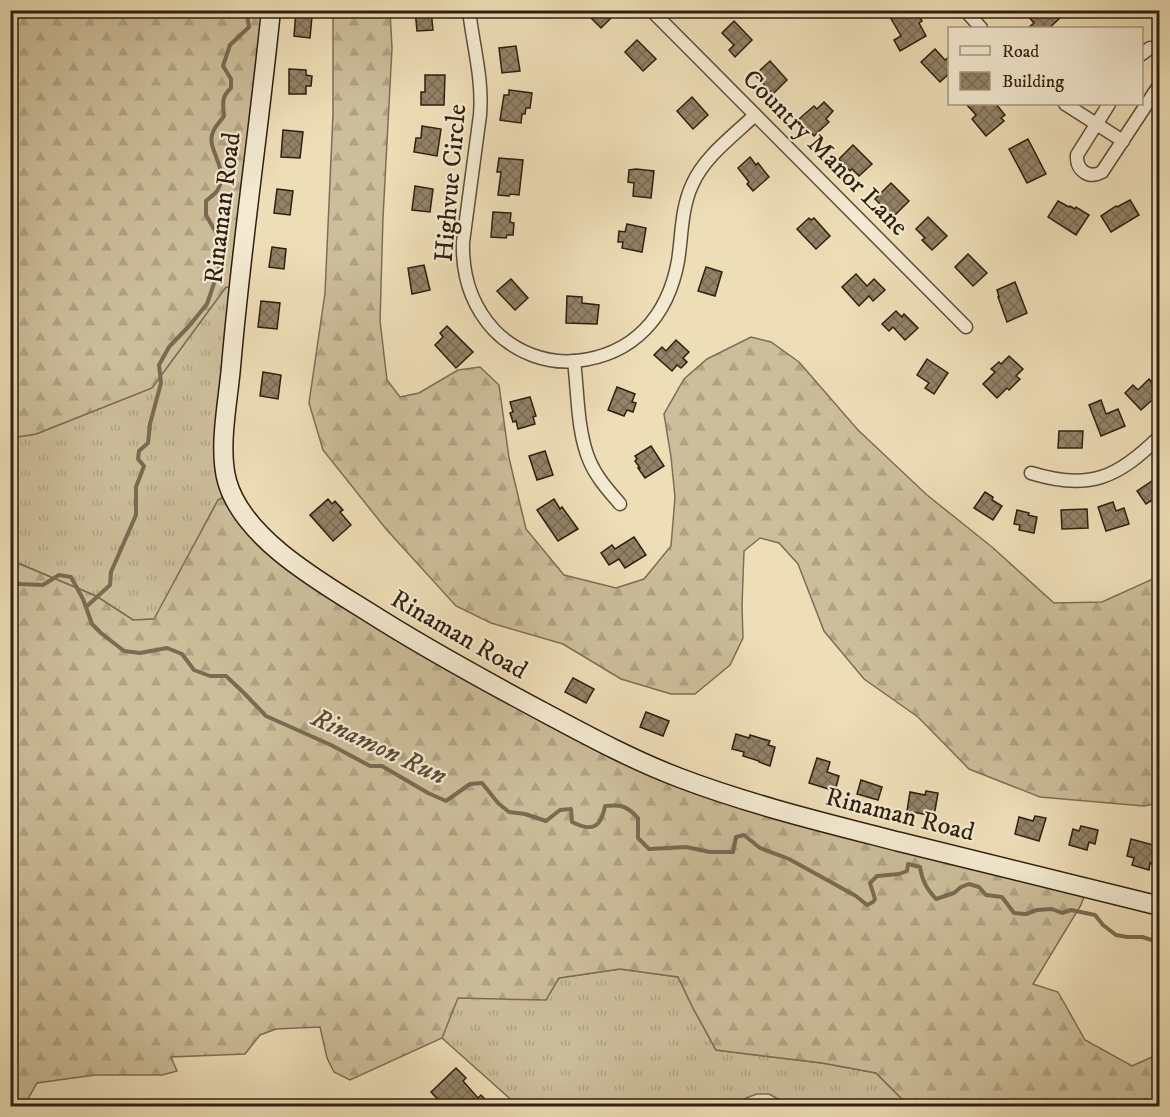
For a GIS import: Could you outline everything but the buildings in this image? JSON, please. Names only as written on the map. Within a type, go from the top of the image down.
[{"type":"street","name":"Rinaman Road","points":[[271,10],[223,444],[225,473],[231,493],[250,523],[262,536],[314,578],[400,632],[522,701],[643,763],[682,779],[803,817],[1160,906]]},
{"type":"street","name":"Highvue Circle","points":[[468,10],[481,94],[463,243],[464,268],[474,301],[490,325],[507,342],[521,350],[543,358],[574,361],[602,356],[623,347],[641,333],[657,316],[673,282],[686,202],[695,178],[712,156],[755,115]]},
{"type":"street","name":"Country Manor Lane","points":[[651,10],[966,327]]},
{"type":"street","points":[[965,10],[980,27]]},
{"type":"street","points":[[1143,53],[1150,48],[1160,49]]},
{"type":"street","points":[[1108,105],[1077,155],[1078,165],[1084,172],[1093,175],[1102,172],[1160,84]]},
{"type":"street","points":[[1067,105],[1123,141]]},
{"type":"street","points":[[574,361],[581,428],[587,452],[599,478],[620,504]]},
{"type":"street","points":[[1031,472],[1063,480],[1096,478],[1120,470],[1160,436]]},
{"type":"green space","points":[[10,11],[271,11],[239,288],[226,287],[152,388],[36,434],[11,438]]},
{"type":"green space","points":[[333,11],[390,11],[392,48],[380,321],[387,380],[400,397],[419,393],[458,370],[480,367],[499,385],[509,458],[526,529],[564,575],[616,588],[644,579],[671,546],[675,497],[664,414],[684,379],[707,359],[751,337],[771,342],[799,362],[858,430],[927,495],[992,547],[1054,603],[1102,602],[1153,579],[1159,571],[1159,803],[1144,806],[1040,797],[969,769],[918,717],[864,679],[824,631],[798,564],[779,543],[760,538],[744,551],[743,638],[730,665],[695,694],[671,694],[621,679],[563,644],[491,623],[456,606],[386,529],[323,450],[309,403],[325,293],[333,114]]},
{"type":"green space","points":[[226,287],[239,288],[235,327],[231,493],[218,500],[155,619],[133,620],[96,596],[11,560],[10,438],[36,434],[152,388]]},
{"type":"green space","points":[[231,493],[313,578],[643,763],[1087,889],[1081,905],[1033,984],[1058,992],[1085,1040],[1132,1066],[1159,1054],[1159,1106],[909,1106],[876,1073],[822,1063],[716,1050],[678,977],[620,969],[559,978],[546,1000],[458,998],[442,1038],[350,1080],[334,1072],[327,1058],[320,1027],[276,1029],[260,1035],[245,1054],[171,1057],[177,1071],[162,1075],[95,1075],[37,1083],[24,1106],[11,1106],[10,560],[96,596],[133,620],[154,619],[218,500]]},
{"type":"green space","points":[[620,969],[678,977],[716,1050],[822,1063],[876,1073],[909,1106],[791,1106],[769,1094],[757,1094],[746,1098],[738,1106],[518,1106],[442,1038],[457,998],[559,978]]},
{"type":"waterway","points":[[86,607],[110,585],[111,572],[136,515],[136,487],[144,466],[138,459],[139,451],[148,443],[150,424],[161,383],[159,365],[169,347],[207,304],[221,263],[219,238],[206,215],[206,201],[217,191],[221,183],[220,167],[211,139],[214,130],[224,116],[224,98],[231,88],[231,79],[223,66],[230,45],[249,27],[246,10]]},
{"type":"waterway","name":"Rinamon Run","points":[[10,576],[19,584],[43,585],[59,575],[71,577],[83,599],[92,624],[124,651],[140,653],[167,648],[182,654],[194,670],[210,676],[226,676],[266,716],[331,745],[370,766],[382,766],[446,801],[470,784],[482,783],[498,803],[509,812],[525,814],[546,821],[560,810],[571,809],[572,822],[585,827],[598,823],[605,806],[620,806],[627,808],[638,818],[638,838],[649,849],[686,847],[710,852],[733,852],[736,837],[744,835],[760,848],[789,859],[856,896],[867,905],[875,899],[870,883],[877,876],[907,871],[908,864],[920,867],[925,884],[936,899],[954,893],[969,884],[979,887],[986,895],[1002,897],[1014,913],[1026,914],[1037,910],[1052,909],[1062,913],[1071,910],[1095,915],[1116,935],[1142,937],[1160,944]]}]
